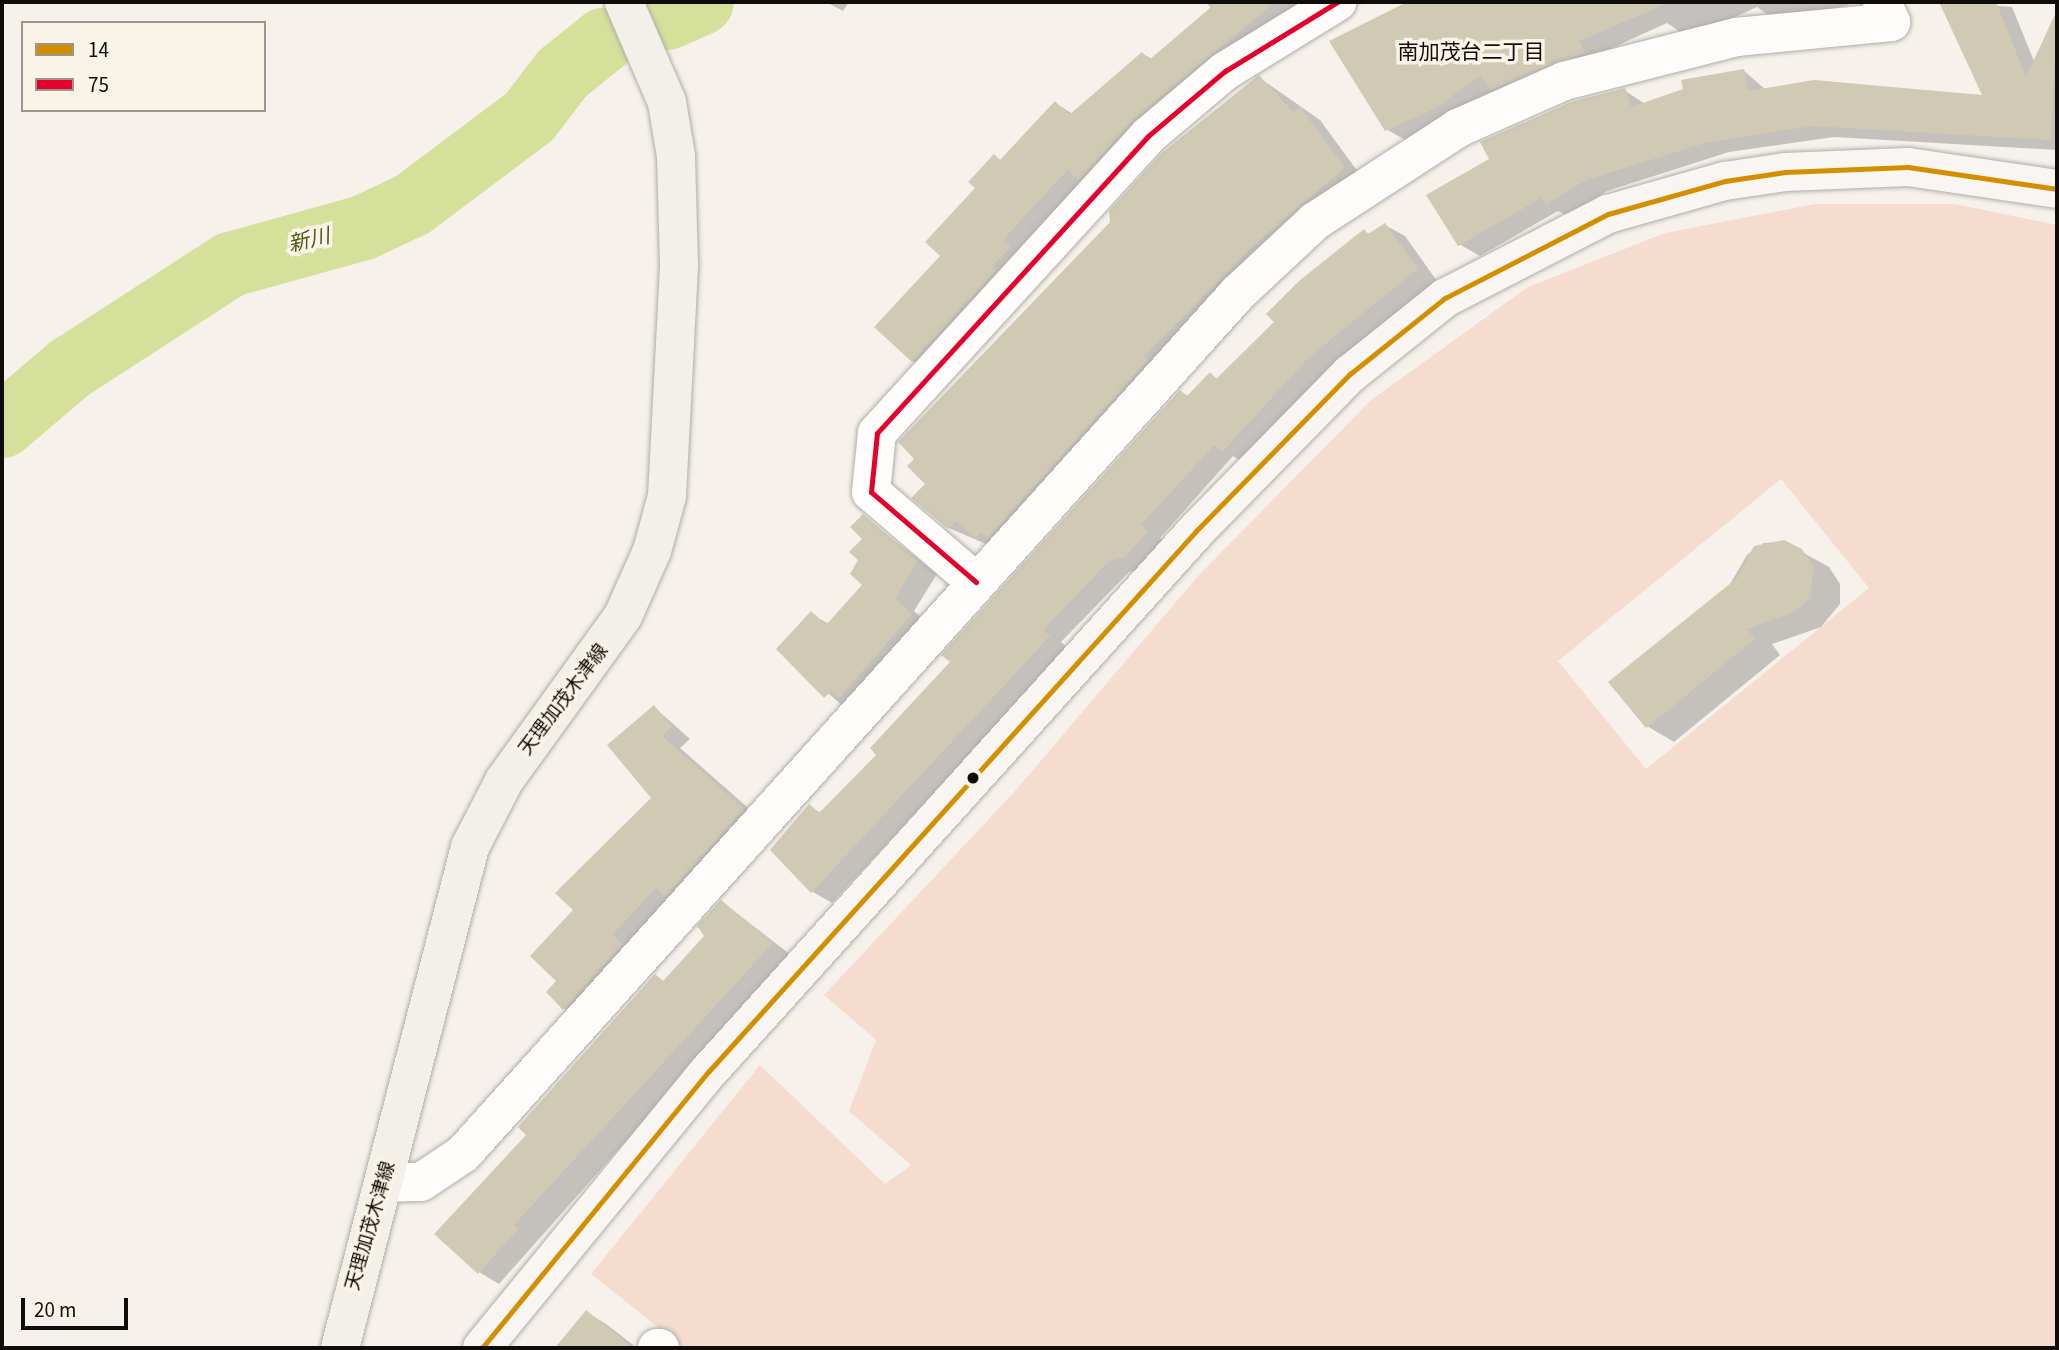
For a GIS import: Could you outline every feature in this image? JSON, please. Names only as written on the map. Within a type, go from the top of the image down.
[{"type":"main road","name":"天理加茂木津線","points":[[340,1348],[470,847],[504,781],[593,667],[623,616],[652,551],[667,496],[679,264],[676,156],[667,103],[624,2]]},
{"type":"street","points":[[976,582],[871,492],[877,433],[1148,136],[1225,71],[1337,2]]},
{"type":"street","points":[[384,1183],[421,1182],[463,1154],[1238,293],[1356,189],[1458,128],[1564,81],[1736,37],[1891,22],[1882,2]]},
{"type":"street","points":[[482,1348],[709,1071],[1196,531],[1350,374],[1445,298],[1574,229],[1725,181],[1834,168],[1908,167],[2057,189]]},
{"type":"shaded area","points":[[1815,204],[1955,204],[2057,225],[2057,1348],[684,1348],[591,1274],[760,1065],[885,1184],[911,1165],[849,1111],[876,1040],[824,995],[1015,791],[1199,575],[1371,400],[1528,287],[1665,233]],"holes":[[[1781,479],[1869,588],[1646,769],[1558,661]]]},
{"type":"building","points":[[1217,2],[1275,2],[1134,119],[1079,180],[1067,170],[1004,239],[1011,246],[992,266],[996,271],[912,362],[874,327],[940,256],[925,242],[975,188],[968,182],[994,154],[1000,160],[1055,101],[1069,115],[1142,52],[1149,60]]},
{"type":"building","points":[[1407,2],[1670,2],[1579,41],[1585,53],[1491,90],[1480,76],[1436,108],[1385,131],[1329,41]]},
{"type":"building","points":[[1939,2],[1996,2],[2026,77],[2057,10],[2051,140],[1813,126],[1708,142],[1586,180],[1546,205],[1541,198],[1458,246],[1426,195],[1489,159],[1480,142],[1571,102],[1625,88],[1631,107],[1683,89],[1681,80],[1744,69],[1748,91],[1814,80],[1982,95]]},
{"type":"building","points":[[1259,75],[1293,112],[1300,107],[1345,168],[1256,243],[1144,356],[1148,360],[988,538],[981,532],[974,538],[956,521],[948,529],[911,498],[925,484],[907,466],[914,459],[898,442],[1110,222],[1109,211],[1163,152]]},
{"type":"building","points":[[1385,223],[1418,269],[1309,357],[1222,452],[1214,445],[1141,525],[1148,531],[1125,557],[1109,561],[1043,630],[1050,636],[811,893],[770,850],[809,804],[819,813],[876,755],[870,748],[950,662],[941,655],[1180,390],[1187,396],[1210,372],[1216,379],[1274,322],[1266,314],[1299,281],[1364,229],[1368,234]]},
{"type":"building","points":[[863,514],[918,561],[895,598],[912,614],[839,698],[831,691],[824,698],[776,649],[811,611],[826,625],[862,585],[850,574],[858,560],[849,552],[862,539],[850,527]]},
{"type":"building","points":[[1784,540],[1802,549],[1814,567],[1810,598],[1794,612],[1747,629],[1755,639],[1646,728],[1608,682],[1737,578],[1754,546]]},
{"type":"building","points":[[654,705],[672,727],[662,736],[744,809],[665,897],[656,888],[612,935],[623,944],[563,1010],[546,992],[556,981],[530,956],[573,910],[555,893],[651,798],[607,745]]},
{"type":"building","points":[[721,900],[773,943],[514,1225],[518,1229],[478,1274],[434,1234],[526,1135],[518,1127],[655,974],[663,981],[704,936],[697,926]]},
{"type":"building","points":[[586,1310],[633,1348],[555,1348]]},
{"type":"waterway","name":"新川","points":[[667,17],[701,2]]},
{"type":"waterway","name":"新川","points":[[2,425],[69,368],[230,264],[363,227],[412,204],[529,116],[562,73],[603,40]]},
{"type":"transit line","name":"75","points":[[976,582],[871,492],[877,433],[1148,136],[1225,71],[1337,2]]},
{"type":"transit line","name":"14","points":[[482,1348],[709,1071],[1196,531],[1350,374],[1445,298],[1608,214],[1725,181],[1785,172],[1908,167],[2057,189]]},
{"type":"district","name":"南加茂台二丁目","points":[[1471,52]]}]
